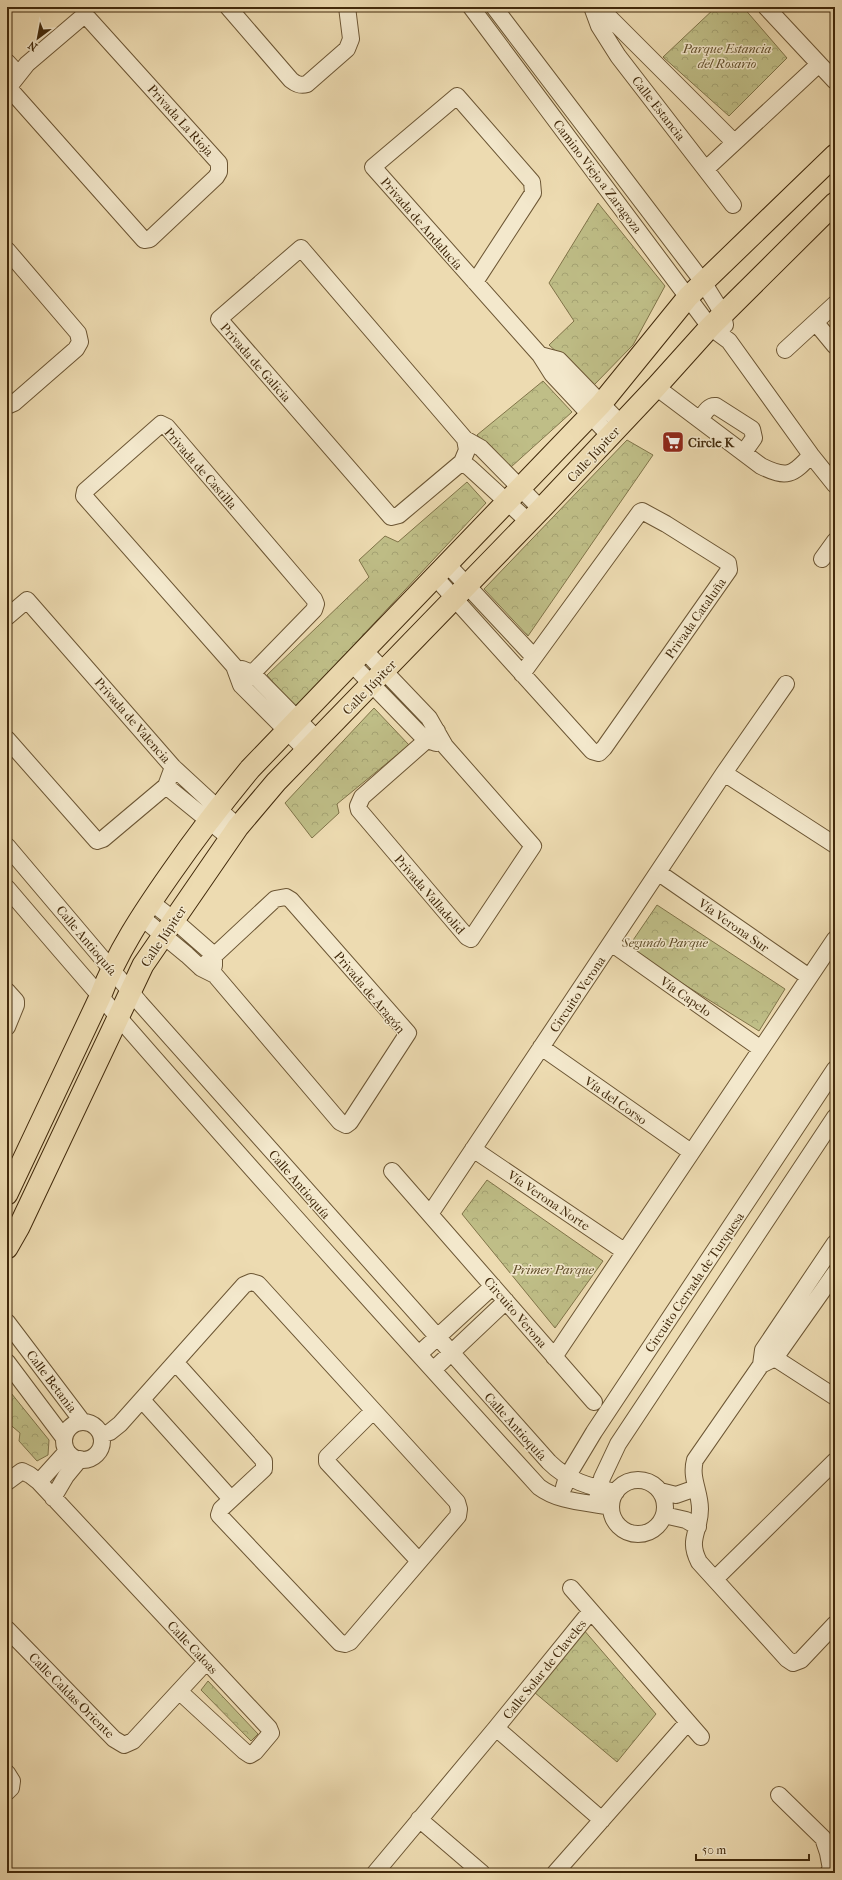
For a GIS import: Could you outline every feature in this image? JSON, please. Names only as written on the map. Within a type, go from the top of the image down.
[{"type":"main road","name":"Calle Júpiter","points":[[7,1194],[100,997],[111,968],[146,910],[213,814],[250,769],[595,410],[695,289],[835,155]]},
{"type":"main road","name":"Calle Júpiter","points":[[10,1237],[143,965],[234,833],[276,782],[535,515],[616,430],[716,321],[835,203]]},
{"type":"street","points":[[228,7],[291,80],[299,85],[303,85],[308,84],[350,43],[347,7]]},
{"type":"street","name":"Camino Viejo a Zaragoza","points":[[471,7],[695,289]]},
{"type":"street","name":"Camino Viejo a Zaragoza","points":[[494,7],[695,289],[729,341],[811,455],[835,485]]},
{"type":"street","name":"Calle Estancia","points":[[592,7],[599,26],[618,56],[733,204]]},
{"type":"street","name":"Calle Estancia","points":[[599,7],[734,142]]},
{"type":"street","points":[[766,7],[835,81]]},
{"type":"street","name":"Privada La Rioja","points":[[81,18],[88,18],[220,163],[219,172],[216,177],[150,239],[144,240],[8,87],[27,64],[81,18]]},
{"type":"street","points":[[7,62],[18,74]]},
{"type":"street","points":[[706,169],[819,64]]},
{"type":"street","name":"Privada de Andalucía","points":[[475,282],[533,193],[534,188],[532,182],[457,96],[373,167],[475,282],[540,355],[559,360],[595,410],[616,430]]},
{"type":"street","name":"Privada de Galicia","points":[[513,495],[481,448],[465,439],[300,248],[219,319],[391,517],[399,515],[462,462],[513,495],[535,515]]},
{"type":"street","points":[[7,250],[78,333],[80,342],[76,349],[14,403],[7,406]]},
{"type":"street","points":[[785,350],[835,304]]},
{"type":"street","points":[[816,323],[835,346]]},
{"type":"street","points":[[656,387],[762,466],[774,473],[788,473],[797,471],[811,455]]},
{"type":"street","points":[[700,420],[708,408],[716,406],[752,429],[754,438],[744,452]]},
{"type":"street","name":"Privada de Castilla","points":[[246,679],[314,610],[316,604],[314,599],[166,427],[161,424],[86,491],[84,496],[234,666],[246,679],[292,726],[312,745]]},
{"type":"street","points":[[462,462],[466,450],[465,439]]},
{"type":"street","name":"Privada Cataluña","points":[[441,570],[461,592],[522,674],[592,751],[599,753],[729,570],[728,563],[666,524],[642,511],[640,512],[522,674]]},
{"type":"street","points":[[822,559],[835,541]]},
{"type":"street","name":"Privada Cataluña","points":[[461,592],[534,657]]},
{"type":"street","name":"Privada de Valencia","points":[[7,617],[27,600],[173,766],[166,786]]},
{"type":"street","name":"Privada Valladolid","points":[[358,658],[432,736],[445,746],[533,846],[471,939],[467,938],[359,810],[358,806],[362,797],[432,736]]},
{"type":"street","name":"Circuito Verona","points":[[430,1214],[724,773],[786,684]]},
{"type":"street","points":[[7,739],[97,841],[103,839],[166,786],[213,814]]},
{"type":"street","points":[[173,766],[213,814],[234,833]]},
{"type":"street","points":[[724,773],[835,845]]},
{"type":"street","name":"Calle Antioquía","points":[[7,846],[129,991],[549,1462],[567,1477],[602,1500]]},
{"type":"street","name":"Vía Verona Sur","points":[[658,873],[809,978]]},
{"type":"street","name":"Calle Antioquía","points":[[7,888],[117,1018],[432,1370],[539,1486],[544,1491],[562,1498],[602,1500]]},
{"type":"street","name":"Privada de Aragón","points":[[169,927],[208,972],[340,1122],[346,1125],[350,1122],[408,1033],[291,900],[286,897],[274,899],[214,955],[208,972]]},
{"type":"street","name":"Privada de Aragón","points":[[146,910],[169,927],[214,955]]},
{"type":"street","name":"Circuito Verona","points":[[554,1357],[835,939]]},
{"type":"street","name":"Vía Capelo","points":[[611,943],[761,1049]]},
{"type":"street","points":[[7,991],[16,1001],[7,1027]]},
{"type":"street","name":"Vía del Corso","points":[[541,1047],[691,1152]]},
{"type":"street","name":"Circuito Cerrada de Turquesa","points":[[562,1498],[567,1477],[598,1425],[835,1069]]},
{"type":"street","name":"Circuito Cerrada de Turquesa","points":[[602,1500],[608,1462],[618,1444],[694,1327],[835,1117]]},
{"type":"street","name":"Vía Verona Norte","points":[[473,1149],[624,1251]]},
{"type":"street","name":"Circuito Verona","points":[[392,1171],[594,1402]]},
{"type":"street","points":[[322,1248],[341,1230]]},
{"type":"street","points":[[835,1243],[830,1260],[766,1358],[695,1460],[693,1476],[700,1507],[698,1527],[693,1544],[694,1553],[699,1562],[790,1662],[797,1662],[801,1660],[835,1624]]},
{"type":"street","points":[[766,1358],[835,1273]]},
{"type":"street","points":[[101,1435],[116,1429],[244,1285],[251,1282],[258,1284],[457,1502],[459,1509],[458,1516],[350,1642],[345,1644],[340,1643],[219,1515],[221,1509],[264,1470],[264,1461],[176,1363]]},
{"type":"street","points":[[419,1354],[493,1286]]},
{"type":"street","points":[[432,1370],[506,1302]]},
{"type":"street","points":[[673,1312],[694,1327]]},
{"type":"street","name":"Calle Betania","points":[[7,1322],[82,1421]]},
{"type":"street","points":[[766,1358],[835,1397]]},
{"type":"street","name":"Calle Betania","points":[[7,1362],[70,1449]]},
{"type":"street","points":[[142,1400],[231,1499]]},
{"type":"street","points":[[373,1411],[327,1457],[327,1462],[419,1560]]},
{"type":"street","points":[[53,1498],[66,1476],[70,1449],[70,1427],[82,1421],[94,1424],[101,1435],[102,1442],[98,1453],[92,1458],[70,1449]]},
{"type":"street","points":[[39,1482],[70,1449]]},
{"type":"street","points":[[715,1578],[835,1461]]},
{"type":"street","name":"Calle Caloas","points":[[7,1482],[17,1473],[22,1471],[26,1472],[39,1482],[269,1728],[271,1733],[255,1752],[250,1755],[180,1692]]},
{"type":"street","points":[[660,1491],[665,1503],[664,1515],[660,1524],[653,1530],[644,1534],[634,1534],[625,1531],[618,1525],[602,1500],[616,1492],[627,1482],[642,1480],[649,1482],[660,1491],[676,1495],[696,1488]]},
{"type":"street","points":[[664,1515],[686,1520],[698,1527]]},
{"type":"street","name":"Calle Solar de Claveles","points":[[571,1588],[701,1737]]},
{"type":"street","name":"Calle Solar de Claveles","points":[[374,1873],[496,1728],[591,1611]]},
{"type":"street","name":"Calle Caldas Oriente","points":[[7,1628],[114,1739],[124,1745],[133,1741],[180,1692],[206,1662]]},
{"type":"street","points":[[555,1873],[688,1722]]},
{"type":"street","name":"Calle Solar de Claveles","points":[[496,1728],[602,1820]]},
{"type":"street","points":[[7,1773],[12,1781],[11,1788],[7,1792]]},
{"type":"street","points":[[779,1795],[823,1838],[831,1869],[828,1873]]},
{"type":"street","points":[[419,1819],[482,1873]]},
{"type":"green space","name":"Parque Estancia del Rosario","points":[[716,7],[743,7],[787,58],[729,116],[663,57]]},
{"type":"green space","points":[[598,203],[665,286],[633,345],[594,385],[549,345],[574,321],[549,283]]},
{"type":"green space","points":[[543,381],[572,412],[511,467],[477,435]]},
{"type":"green space","points":[[627,440],[653,455],[528,636],[484,589]]},
{"type":"green space","points":[[467,482],[486,503],[295,708],[267,675],[369,577],[359,560],[385,536],[398,542]]},
{"type":"green space","points":[[374,708],[409,745],[337,804],[339,813],[312,838],[285,803]]},
{"type":"green space","name":"Segundo Parque","points":[[657,905],[785,989],[759,1031],[627,949]]},
{"type":"green space","name":"Primer Parque","points":[[487,1180],[603,1261],[555,1328],[462,1214]]},
{"type":"green space","points":[[7,1388],[49,1440],[48,1455],[37,1461],[19,1441],[20,1433],[7,1422]]},
{"type":"green space","points":[[583,1629],[656,1714],[617,1762],[534,1692]]},
{"type":"green space","points":[[208,1681],[258,1734],[251,1741],[201,1690]]},
{"type":"place","name":"Circle K","points":[[673,442]]}]
